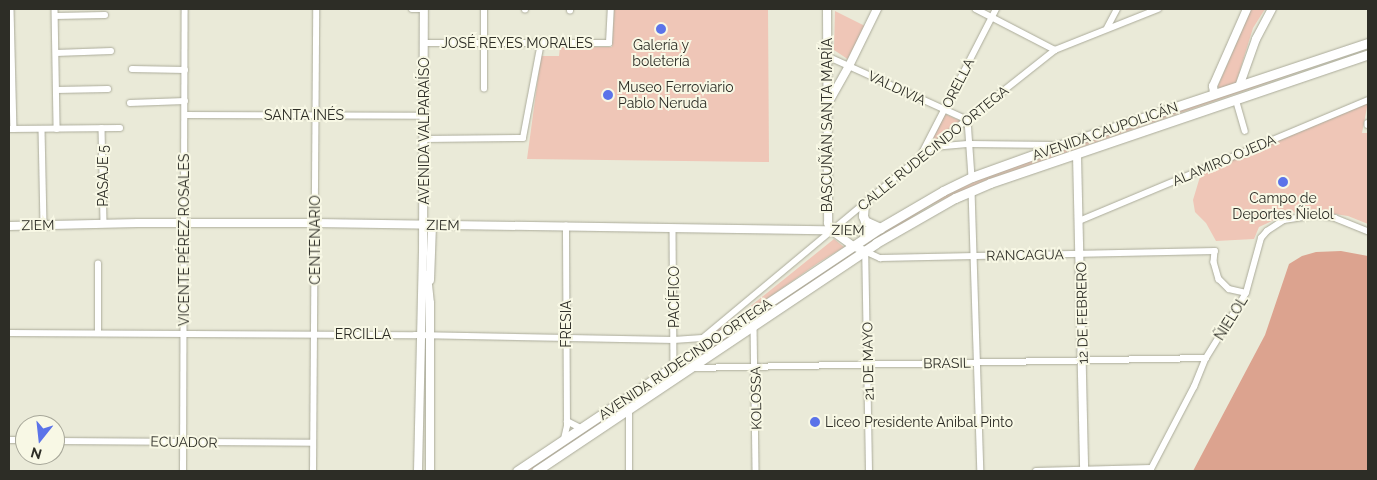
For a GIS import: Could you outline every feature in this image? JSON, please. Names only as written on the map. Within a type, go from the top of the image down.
[{"type":"main road","name":"AVENIDA CAUPOLICÁN","points":[[853,246],[943,191],[972,177],[1240,84],[1368,43]]},
{"type":"main road","name":"AVENIDA CAUPOLICÁN","points":[[865,251],[900,228],[972,190],[1368,54]]},
{"type":"main road","points":[[1232,100],[1240,84]]},
{"type":"main road","points":[[1128,123],[1131,136]]},
{"type":"main road","points":[[1077,155],[1085,140],[1098,133]]},
{"type":"main road","points":[[955,198],[968,185],[972,177]]},
{"type":"main road","points":[[864,204],[863,216],[865,221],[878,230]]},
{"type":"main road","name":"AVENIDA RUDECINDO ORTEGA","points":[[517,471],[853,246]]},
{"type":"main road","name":"AVENIDA RUDECINDO ORTEGA","points":[[536,471],[629,407],[865,251]]},
{"type":"street","points":[[11,9],[11,129],[120,128]]},
{"type":"street","points":[[55,9],[57,129]]},
{"type":"street","name":"VICENTE PÉREZ ROSALES","points":[[183,471],[185,9]]},
{"type":"street","name":"CENTENARIO","points":[[313,471],[316,9]]},
{"type":"street","points":[[412,9],[424,9]]},
{"type":"street","name":"AVENIDA VALPARAÍSO","points":[[418,471],[426,335],[430,303],[424,139],[424,9]]},
{"type":"street","points":[[484,9],[484,89]]},
{"type":"street","name":"JOSÉ REYES MORALES","points":[[424,43],[610,43],[611,9]]},
{"type":"street","name":"BASCUÑÁN SANTA MARÍA","points":[[827,9],[827,212],[831,230],[853,246],[865,251]]},
{"type":"street","points":[[826,107],[850,66],[877,9]]},
{"type":"street","points":[[976,9],[1055,50]]},
{"type":"street","name":"ORELLA","points":[[920,157],[996,9]]},
{"type":"street","points":[[1107,28],[1117,9]]},
{"type":"street","name":"CALLE RUDECINDO ORTEGA","points":[[704,337],[920,157],[1055,50],[1158,9]]},
{"type":"street","points":[[1214,93],[1213,86],[1247,9]]},
{"type":"street","points":[[1240,84],[1256,39],[1272,9]]},
{"type":"street","points":[[55,16],[105,15]]},
{"type":"street","points":[[424,139],[523,138],[540,43]]},
{"type":"street","points":[[56,53],[111,51]]},
{"type":"street","name":"VALDIVIA","points":[[827,56],[968,120]]},
{"type":"street","points":[[132,68],[185,70]]},
{"type":"street","points":[[56,90],[108,89]]},
{"type":"street","points":[[1232,100],[1245,131]]},
{"type":"street","name":"ALAMIRO OJEDA","points":[[1079,221],[1368,100]]},
{"type":"street","points":[[130,103],[185,101]]},
{"type":"street","name":"SANTA INÉS","points":[[185,115],[424,116]]},
{"type":"street","points":[[968,120],[972,177]]},
{"type":"street","name":"PASAJE 5","points":[[102,128],[104,223]]},
{"type":"street","points":[[42,129],[44,225]]},
{"type":"street","points":[[932,148],[970,144],[1061,145]]},
{"type":"street","name":"12 DE FEBRERO","points":[[1077,155],[1084,471]]},
{"type":"street","points":[[972,190],[976,257],[981,471]]},
{"type":"street","name":"ÑIELOL","points":[[1151,470],[1194,388],[1206,358],[1246,293],[1261,238],[1276,224],[1296,217],[1325,215],[1368,231]]},
{"type":"street","name":"ZIEM","points":[[9,226],[104,223],[315,223],[878,230]]},
{"type":"street","name":"AVENIDA VALPARAÍSO","points":[[427,225],[423,253],[430,471]]},
{"type":"street","name":"FRESIA","points":[[564,439],[567,421],[566,226]]},
{"type":"street","name":"PACÍFICO","points":[[673,228],[674,366]]},
{"type":"street","name":"RANCAGUA","points":[[865,251],[880,258],[1215,252],[1214,262],[1219,279],[1230,289],[1246,293]]},
{"type":"street","name":"21 DE MAYO","points":[[865,251],[869,364],[869,471]]},
{"type":"street","name":"AVENIDA VALPARAÍSO","points":[[423,253],[430,303]]},
{"type":"street","points":[[98,264],[98,332]]},
{"type":"street","name":"KOLOSSA","points":[[754,325],[756,471]]},
{"type":"street","name":"ERCILLA","points":[[9,333],[426,335],[674,340],[718,337]]},
{"type":"street","name":"BRASIL","points":[[688,368],[1206,358]]},
{"type":"street","points":[[629,407],[629,471]]},
{"type":"street","points":[[567,421],[581,428]]},
{"type":"street","name":"ECUADOR","points":[[65,441],[313,443]]},
{"type":"street","points":[[1036,471],[1151,470]]},
{"type":"shaded area","points":[[614,9],[768,9],[769,162],[527,159],[541,56],[559,56],[560,47],[612,47]]},
{"type":"shaded area","points":[[1251,9],[1265,9],[1253,28],[1236,83],[1219,90],[1218,86]]},
{"type":"shaded area","points":[[835,11],[865,26],[849,60],[834,50]]},
{"type":"shaded area","points":[[1368,44],[1368,48],[986,180],[929,206],[529,471],[522,471],[879,233],[944,194],[1062,147]]},
{"type":"shaded area","name":"Campo de Deportes Ñielol","points":[[1368,102],[1362,133],[1368,133],[1368,224],[1348,216],[1315,211],[1289,213],[1259,227],[1254,239],[1216,241],[1206,223],[1195,212],[1193,200],[1202,170]]},
{"type":"shaded area","points":[[945,114],[961,121],[929,145]]},
{"type":"shaded area","points":[[834,239],[844,247],[717,334],[711,334],[752,305]]},
{"type":"shaded area","points":[[1341,251],[1368,256],[1368,471],[1193,471],[1265,335],[1289,264],[1302,256],[1316,252]]},
{"type":"place","name":"Galería y boletería","points":[[661,29]]},
{"type":"place","name":"Museo Ferroviario Pablo Neruda","points":[[608,95]]},
{"type":"place","name":"Campo de Deportes Ñielol","points":[[1283,182]]},
{"type":"place","name":"Liceo Presidente Anibal Pinto","points":[[815,422]]}]
